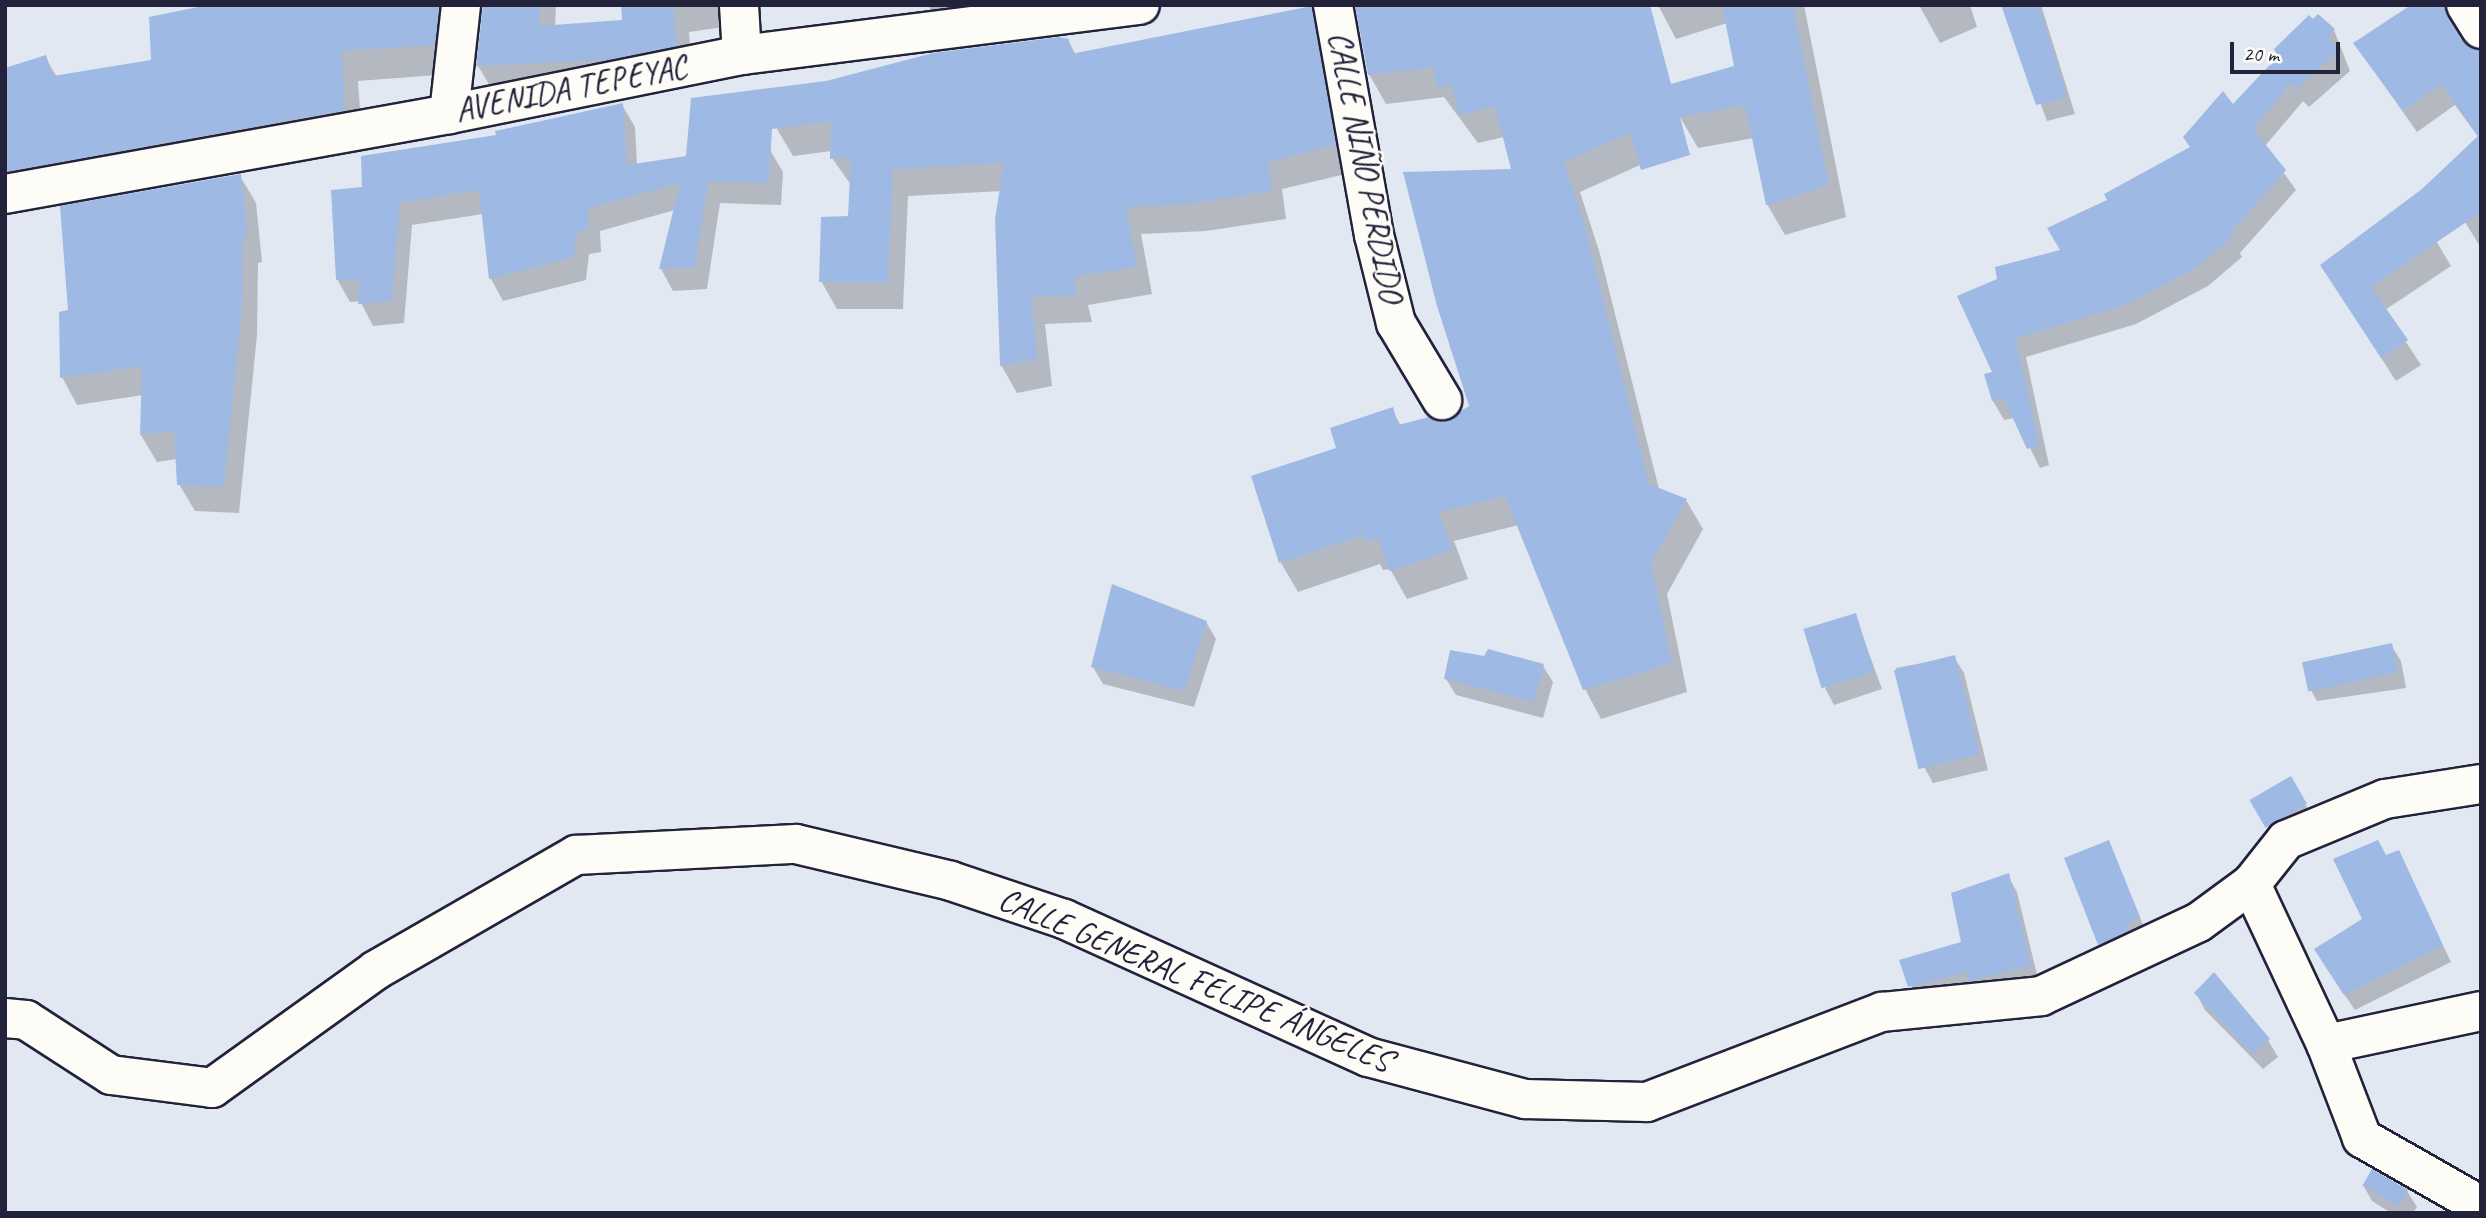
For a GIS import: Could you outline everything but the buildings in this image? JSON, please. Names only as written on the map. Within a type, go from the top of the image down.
[{"type":"street","points":[[449,114],[461,5]]},
{"type":"street","points":[[739,5],[742,55]]},
{"type":"street","name":"AVENIDA TEPEYAC","points":[[5,194],[449,114],[742,55],[1140,5]]},
{"type":"street","name":"CALLE NIÑO PERDIDO","points":[[1333,5],[1374,235],[1396,323],[1442,400]]},
{"type":"street","points":[[2466,5],[2481,29]]},
{"type":"street","name":"CALLE GENERAL FELIPE ÁNGELES","points":[[5,1018],[26,1020],[111,1075],[212,1088],[376,971],[576,855],[796,845],[951,881],[1064,919],[1368,1058],[1525,1099],[1647,1102],[1882,1012],[2041,996],[2199,922],[2251,884],[2286,840],[2385,799],[2481,784]]},
{"type":"street","points":[[2251,884],[2326,1044],[2362,1138],[2481,1206]]},
{"type":"street","points":[[2326,1044],[2481,1011]]}]
